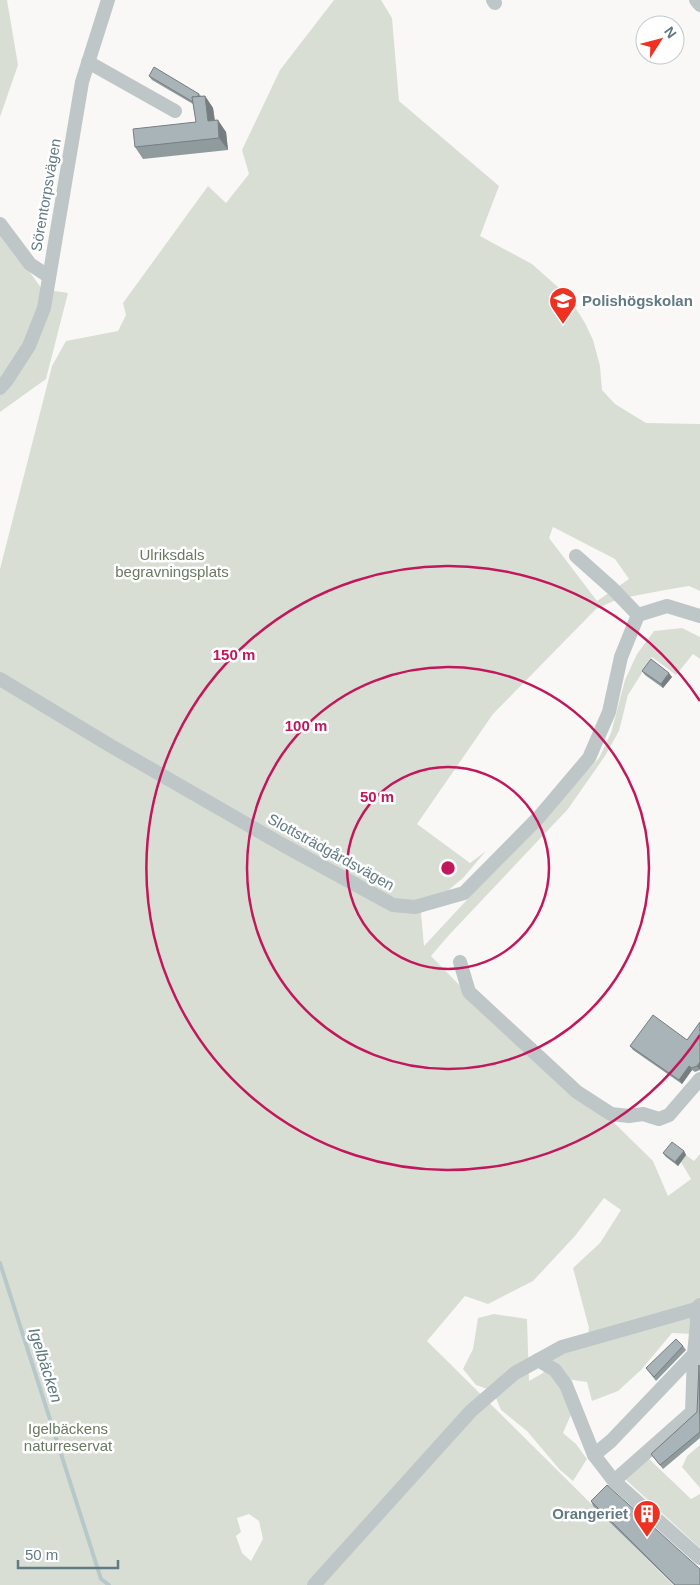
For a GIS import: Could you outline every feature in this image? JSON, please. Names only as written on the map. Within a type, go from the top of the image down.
[{"type":"street","name":"Sörentorpsvägen","points":[[0,388],[22,358],[44,308],[82,82],[108,0]]},
{"type":"street","points":[[696,0],[700,5]]},
{"type":"street","points":[[88,62],[175,111]]},
{"type":"street","points":[[0,224],[30,264],[48,276]]},
{"type":"street","points":[[576,556],[613,589],[638,616],[667,606],[700,616]]},
{"type":"street","name":"Slottsträdgårdsvägen","points":[[0,679],[111,746],[393,905],[416,907],[464,894],[540,816],[589,758],[609,712],[621,657],[638,616]]},
{"type":"street","points":[[460,962],[470,992],[577,1092],[612,1114],[629,1116],[643,1114],[659,1119],[669,1115],[700,1078]]},
{"type":"street","points":[[314,1585],[471,1411],[515,1373],[562,1347],[575,1342],[698,1307],[692,1412],[614,1481]]},
{"type":"street","points":[[594,1455],[611,1441],[694,1354]]},
{"type":"street","points":[[538,1360],[555,1370],[566,1385],[594,1455],[614,1481],[700,1558]]},
{"type":"green space","points":[[0,0],[7,0],[18,65],[0,117]]},
{"type":"green space","points":[[334,0],[381,0],[392,18],[399,101],[499,186],[480,236],[532,264],[568,296],[593,340],[600,366],[602,390],[615,404],[646,423],[700,424],[700,591],[689,586],[665,590],[618,599],[596,609],[493,714],[417,824],[470,863],[486,851],[463,878],[421,913],[424,946],[599,758],[611,733],[625,680],[637,654],[654,631],[682,628],[700,637],[700,659],[693,654],[676,675],[652,657],[628,695],[619,731],[605,756],[568,809],[431,956],[520,1047],[540,1050],[653,1161],[668,1196],[691,1179],[681,1162],[686,1155],[694,1161],[700,1154],[700,1355],[692,1334],[672,1333],[641,1370],[618,1391],[592,1401],[587,1382],[566,1379],[576,1403],[563,1433],[576,1444],[587,1459],[573,1481],[560,1470],[527,1431],[501,1410],[493,1391],[476,1385],[463,1369],[473,1349],[478,1318],[494,1314],[527,1319],[529,1381],[543,1373],[553,1346],[586,1346],[589,1328],[573,1268],[600,1243],[621,1210],[604,1198],[575,1236],[533,1281],[488,1304],[465,1296],[427,1341],[673,1585],[0,1585],[0,569],[52,366],[66,341],[118,331],[126,315],[123,303],[208,186],[226,203],[249,174],[242,150],[280,70]],"holes":[[[553,527],[615,559],[629,579],[597,601],[549,538]],[[249,1514],[259,1521],[263,1539],[251,1561],[242,1553],[236,1536],[241,1532],[237,1518]]]},
{"type":"green space","points":[[0,231],[42,289],[68,293],[46,379],[0,412]]},
{"type":"green space","points":[[700,1445],[700,1488],[682,1467],[687,1456]]},
{"type":"green space","points":[[647,1457],[691,1499],[700,1494],[700,1548],[624,1478]]},
{"type":"building","points":[[154,67],[199,94],[197,97],[192,97],[193,102],[149,76]]},
{"type":"building","points":[[205,96],[208,121],[218,120],[219,138],[135,147],[133,129],[196,122],[192,97]]},
{"type":"building","points":[[651,659],[669,673],[661,684],[642,671]]},
{"type":"building","points":[[653,1015],[687,1040],[700,1022],[700,1062],[692,1068],[689,1066],[679,1080],[630,1046]]},
{"type":"building","points":[[672,1142],[684,1151],[675,1162],[663,1153]]},
{"type":"building","points":[[676,1339],[683,1346],[654,1377],[646,1368]]},
{"type":"building","points":[[699,1365],[700,1432],[660,1465],[651,1454],[697,1412]]},
{"type":"building","name":"Orangeriet","points":[[607,1485],[700,1569],[700,1585],[675,1585],[591,1501]]},
{"type":"waterway","name":"Igelbäcken","points":[[0,1263],[101,1579],[109,1585]]},
{"type":"place","name":"Polishögskolan","points":[[563,325]]},
{"type":"place","name":"Orangeriet","points":[[647,1538]]},
{"type":"park label","name":"Ulriksdals begravningsplats","points":[[172,564]]},
{"type":"park label","name":"Igelbäckens naturreservat","points":[[68,1438]]}]
